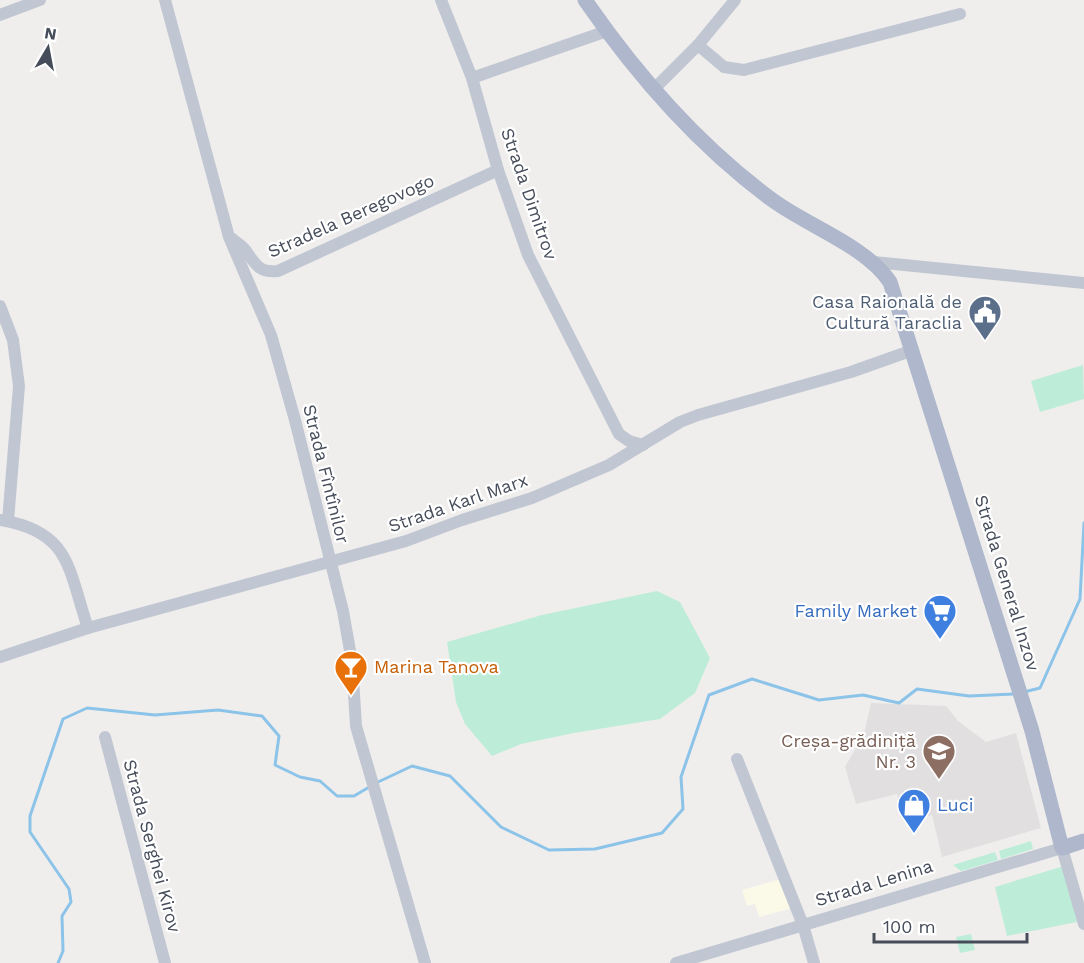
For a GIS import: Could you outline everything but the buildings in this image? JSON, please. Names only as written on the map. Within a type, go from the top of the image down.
[{"type":"main road","points":[[585,0],[607,32],[697,136],[771,199],[874,262]]},
{"type":"main road","name":"Strada General Inzov","points":[[874,262],[890,282],[914,350],[1032,731],[1062,848]]},
{"type":"main road","name":"Strada Lenina","points":[[1062,848],[1084,841]]},
{"type":"street","points":[[0,15],[40,0]]},
{"type":"street","name":"Strada Fîntînilor","points":[[165,0],[229,237],[271,335],[343,611],[352,662],[356,726],[425,963]]},
{"type":"street","name":"Strada Dimitrov","points":[[441,0],[472,78],[498,170],[528,255],[620,434],[629,441],[643,445]]},
{"type":"street","points":[[654,89],[698,45],[735,0]]},
{"type":"street","points":[[698,45],[724,67],[744,70],[960,14]]},
{"type":"street","points":[[472,78],[607,32]]},
{"type":"street","name":"Stradela Beregovogo","points":[[229,237],[245,250],[260,270],[266,273],[278,271],[498,170]]},
{"type":"street","points":[[874,262],[1084,283]]},
{"type":"street","points":[[0,306],[18,362],[19,386],[4,520],[33,527],[47,535],[59,547],[88,628]]},
{"type":"street","name":"Strada Karl Marx","points":[[0,657],[88,628],[329,564],[406,541],[532,498],[609,465],[680,422],[698,415],[851,372],[914,350]]},
{"type":"street","name":"Strada Serghei Kirov","points":[[105,737],[165,963]]},
{"type":"street","points":[[737,759],[803,925],[814,963]]},
{"type":"street","name":"Strada General Inzov","points":[[1062,848],[1084,924]]},
{"type":"street","name":"Strada Lenina","points":[[676,963],[1062,848]]},
{"type":"shaded area","name":"Creșa-grădiniță Nr. 3","points":[[871,703],[946,706],[958,721],[986,742],[1016,733],[1041,828],[942,857],[932,815],[924,817],[922,812],[903,817],[897,794],[856,804],[845,767],[864,734]]},
{"type":"shaded area","points":[[781,879],[793,908],[759,917],[755,904],[747,906],[742,890]]},
{"type":"green space","points":[[1083,365],[1084,399],[1040,412],[1031,381]]},
{"type":"green space","points":[[657,591],[680,602],[710,658],[695,693],[660,719],[521,744],[492,756],[465,724],[456,702],[447,642],[542,615]]},
{"type":"green space","points":[[1031,841],[1033,849],[1001,859],[999,851]]},
{"type":"green space","points":[[995,852],[998,860],[961,871],[953,865]]},
{"type":"green space","points":[[1064,866],[1077,922],[1007,936],[995,887]]},
{"type":"green space","points":[[971,934],[975,950],[960,953],[956,937]]},
{"type":"waterway","points":[[1024,692],[1040,688],[1080,599],[1084,523]]},
{"type":"waterway","points":[[376,783],[412,766],[450,776],[501,827],[549,850],[595,849],[662,833],[683,809],[681,777],[709,695],[752,679],[819,700],[863,695],[899,703],[917,689],[969,696],[1014,694]]},
{"type":"waterway","points":[[58,963],[63,951],[62,916],[71,902],[69,889],[30,832],[30,816],[63,719],[87,708],[155,715],[218,710],[262,716],[279,736],[275,765],[300,777],[320,781],[337,796],[354,796],[371,786]]},
{"type":"place","name":"Casa Raională de Cultură Taraclia","points":[[985,341]]},
{"type":"place","name":"Family Market","points":[[940,640]]},
{"type":"place","name":"Marina Tanova","points":[[351,696]]},
{"type":"place","name":"Creșa-grădiniță Nr. 3","points":[[939,780]]},
{"type":"place","name":"Luci","points":[[914,834]]}]
